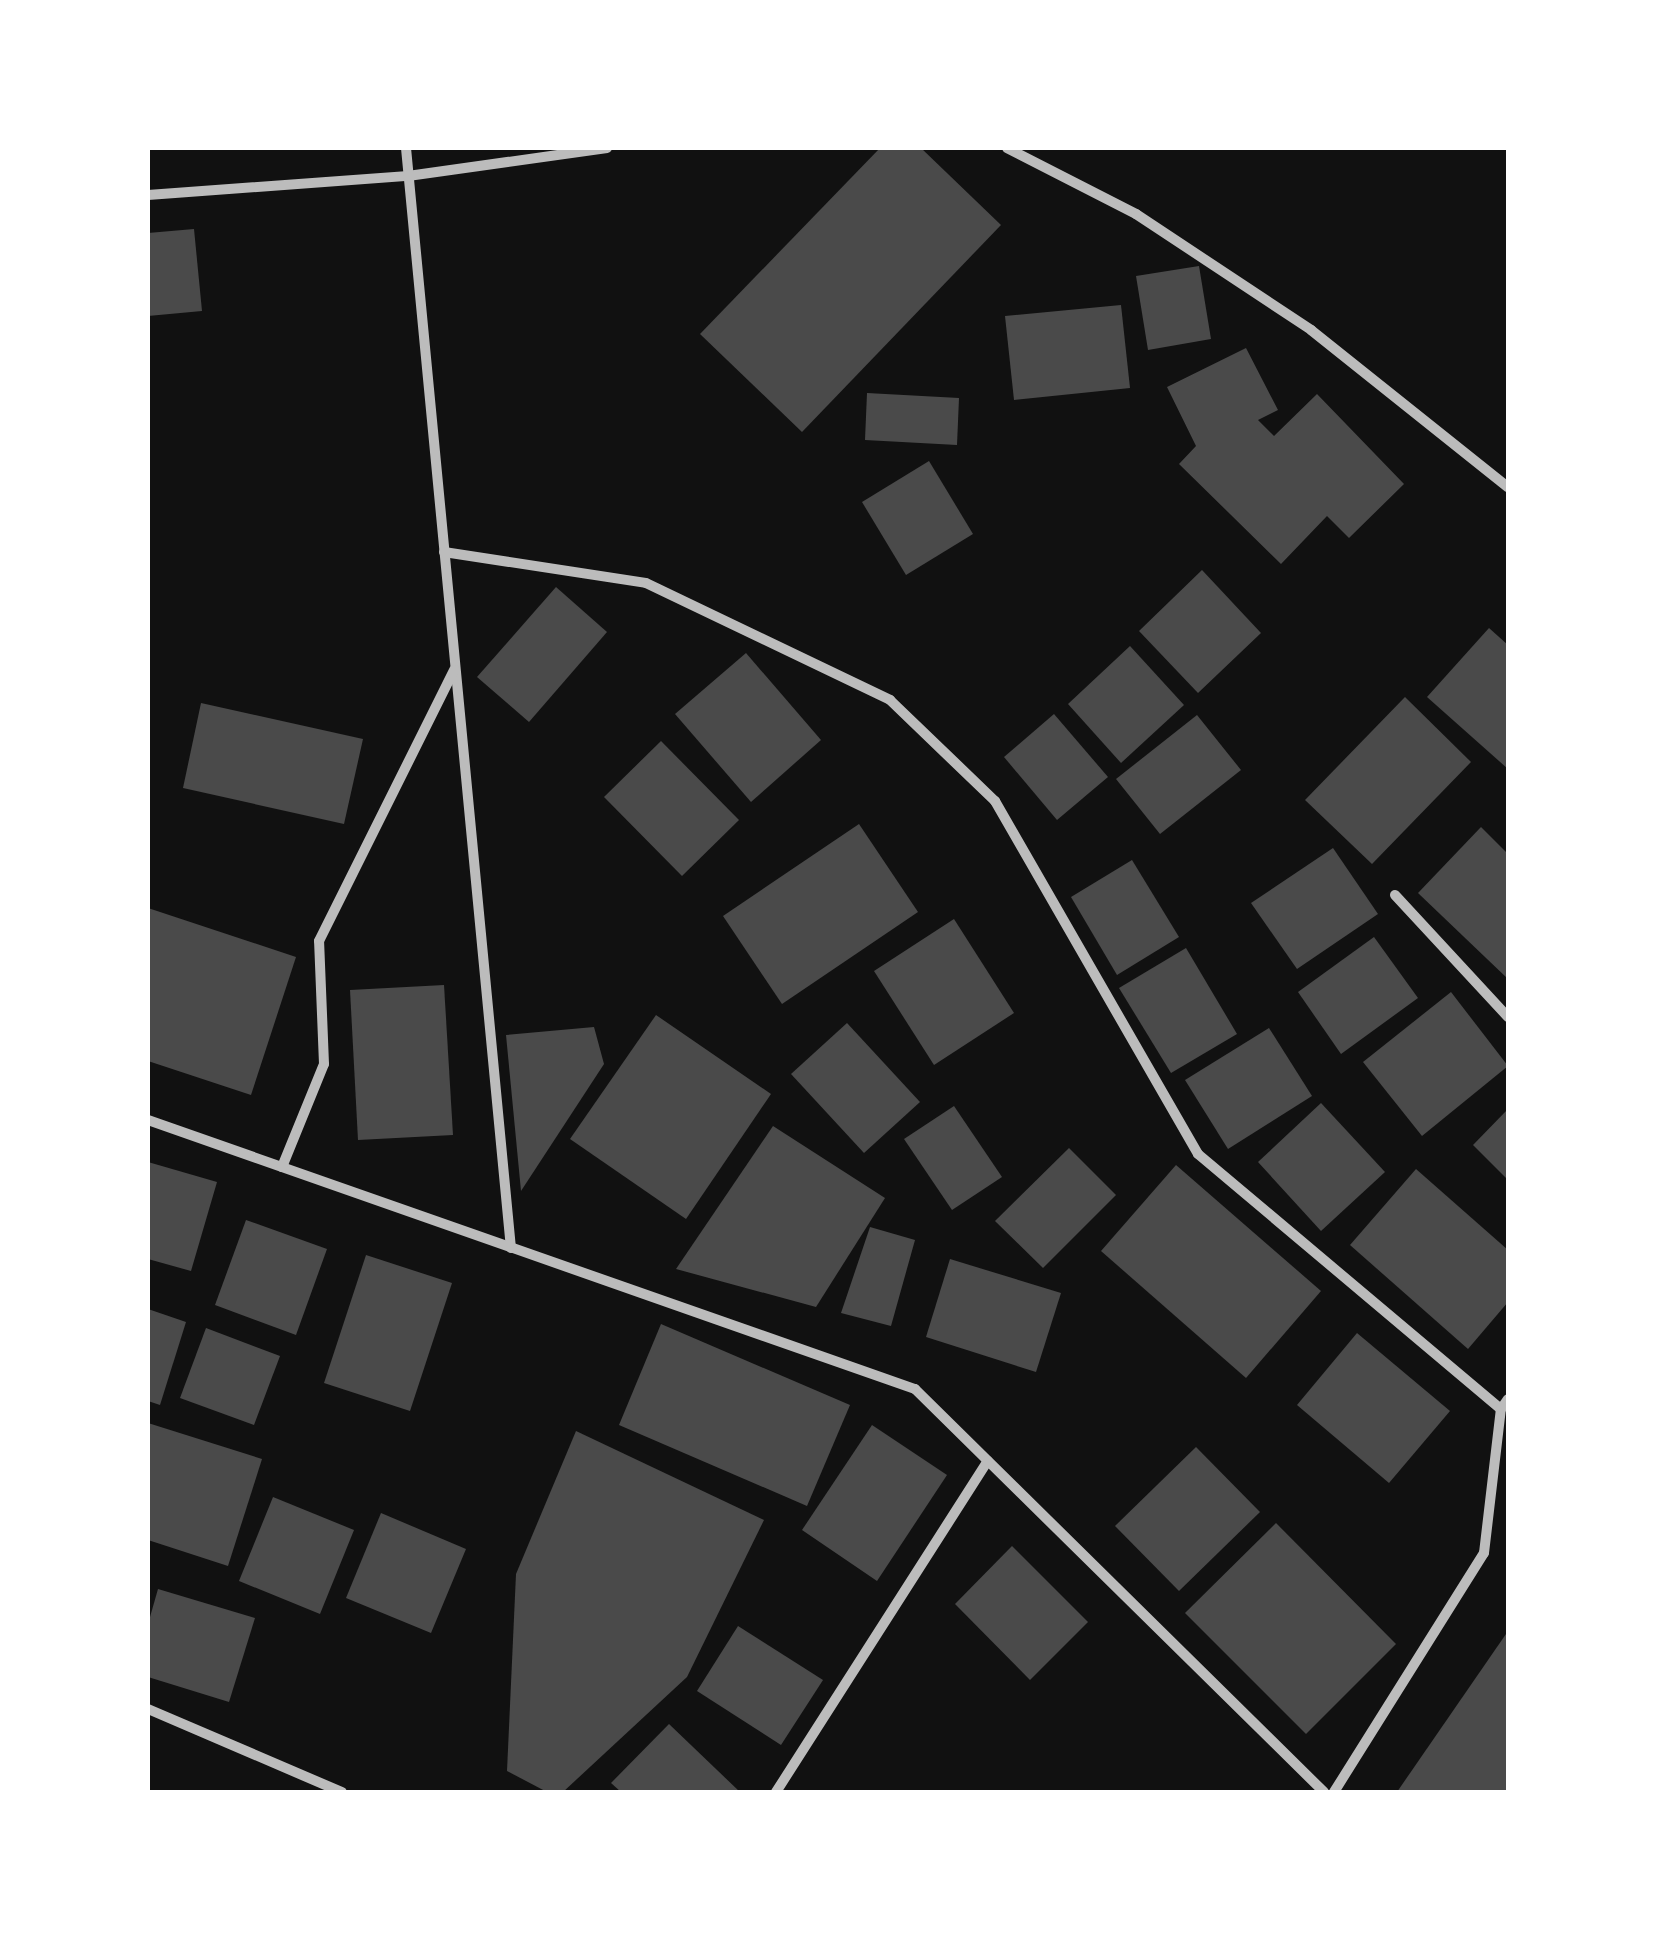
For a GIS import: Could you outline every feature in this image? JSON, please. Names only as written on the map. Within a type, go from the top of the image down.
[{"type":"street","points":[[406,148],[511,1248]]},
{"type":"street","points":[[148,194],[408,176],[607,148]]},
{"type":"street","points":[[1008,148],[1136,214],[1311,330],[1508,486]]},
{"type":"street","points":[[444,552],[646,582],[890,700],[995,801],[1198,1154],[1505,1404],[1484,1553],[1334,1792]]},
{"type":"street","points":[[282,1168],[324,1064],[319,941],[455,669]]},
{"type":"street","points":[[1395,895],[1508,1016]]},
{"type":"street","points":[[148,1120],[916,1389],[1324,1792]]},
{"type":"street","points":[[776,1792],[988,1461]]},
{"type":"street","points":[[148,1709],[342,1792]]},
{"type":"building","points":[[880,148],[921,148],[1001,225],[802,432],[700,334]]},
{"type":"building","points":[[194,229],[202,311],[148,316],[148,233]]},
{"type":"building","points":[[1199,266],[1211,339],[1148,350],[1136,276]]},
{"type":"building","points":[[1121,305],[1130,388],[1014,400],[1005,316]]},
{"type":"building","points":[[1246,348],[1278,410],[1258,420],[1274,436],[1317,394],[1404,484],[1349,538],[1327,516],[1281,564],[1179,464],[1196,446],[1167,387]]},
{"type":"building","points":[[867,393],[959,398],[957,445],[865,440]]},
{"type":"building","points":[[929,461],[973,534],[906,575],[862,502]]},
{"type":"building","points":[[1202,570],[1261,633],[1198,693],[1139,631]]},
{"type":"building","points":[[556,587],[607,632],[529,722],[477,677]]},
{"type":"building","points":[[1489,628],[1508,645],[1508,769],[1427,697]]},
{"type":"building","points":[[1130,646],[1184,705],[1121,763],[1068,704]]},
{"type":"building","points":[[746,653],[821,740],[751,802],[675,714]]},
{"type":"building","points":[[1405,697],[1471,762],[1372,864],[1305,800]]},
{"type":"building","points":[[201,703],[363,739],[344,824],[183,788]]},
{"type":"building","points":[[1054,714],[1108,777],[1057,820],[1004,757]]},
{"type":"building","points":[[1197,715],[1241,770],[1160,834],[1116,779]]},
{"type":"building","points":[[661,741],[739,820],[682,876],[604,797]]},
{"type":"building","points":[[859,824],[918,912],[782,1004],[723,916]]},
{"type":"building","points":[[1481,827],[1508,854],[1508,979],[1418,893]]},
{"type":"building","points":[[1333,848],[1378,914],[1297,969],[1251,903]]},
{"type":"building","points":[[1132,860],[1179,937],[1117,975],[1071,897]]},
{"type":"building","points":[[148,908],[296,957],[251,1095],[148,1061]]},
{"type":"building","points":[[954,919],[1014,1013],[934,1065],[874,971]]},
{"type":"building","points":[[1374,937],[1418,998],[1341,1054],[1298,992]]},
{"type":"building","points":[[1186,948],[1237,1034],[1171,1073],[1119,988]]},
{"type":"building","points":[[444,985],[453,1135],[358,1140],[350,990]]},
{"type":"building","points":[[1451,992],[1508,1066],[1422,1136],[1363,1062]]},
{"type":"building","points":[[656,1015],[771,1094],[686,1219],[570,1139]]},
{"type":"building","points":[[847,1023],[920,1102],[864,1153],[791,1074]]},
{"type":"building","points":[[594,1027],[604,1064],[521,1191],[506,1035]]},
{"type":"building","points":[[1269,1028],[1312,1096],[1228,1149],[1185,1080]]},
{"type":"building","points":[[1321,1103],[1385,1172],[1321,1231],[1258,1162]]},
{"type":"building","points":[[954,1106],[1002,1177],[952,1210],[904,1139]]},
{"type":"building","points":[[1508,1109],[1508,1180],[1473,1145]]},
{"type":"building","points":[[773,1126],[885,1198],[816,1307],[676,1269]]},
{"type":"building","points":[[1069,1148],[1116,1195],[1043,1268],[995,1221]]},
{"type":"building","points":[[148,1162],[217,1182],[191,1271],[148,1259]]},
{"type":"building","points":[[1176,1165],[1321,1291],[1246,1378],[1101,1251]]},
{"type":"building","points":[[1416,1169],[1508,1250],[1508,1302],[1468,1349],[1350,1245]]},
{"type":"building","points":[[246,1220],[327,1249],[296,1335],[215,1305]]},
{"type":"building","points":[[870,1227],[915,1240],[891,1326],[841,1313]]},
{"type":"building","points":[[366,1255],[452,1283],[410,1411],[324,1383]]},
{"type":"building","points":[[950,1259],[1061,1293],[1036,1372],[926,1337]]},
{"type":"building","points":[[148,1309],[186,1322],[160,1405],[148,1401]]},
{"type":"building","points":[[661,1324],[850,1405],[807,1506],[619,1425]]},
{"type":"building","points":[[206,1328],[280,1356],[254,1425],[180,1398]]},
{"type":"building","points":[[1357,1333],[1450,1411],[1389,1483],[1297,1405]]},
{"type":"building","points":[[148,1423],[262,1459],[228,1566],[148,1540]]},
{"type":"building","points":[[872,1425],[947,1475],[877,1581],[802,1530]]},
{"type":"building","points":[[576,1431],[764,1520],[687,1677],[563,1792],[547,1792],[507,1771],[516,1574]]},
{"type":"building","points":[[1196,1447],[1260,1512],[1179,1591],[1115,1526]]},
{"type":"building","points":[[273,1497],[354,1530],[320,1614],[239,1581]]},
{"type":"building","points":[[381,1513],[466,1549],[431,1633],[346,1598]]},
{"type":"building","points":[[1276,1523],[1396,1644],[1306,1734],[1185,1613]]},
{"type":"building","points":[[1012,1546],[1088,1622],[1030,1680],[955,1604]]},
{"type":"building","points":[[158,1589],[255,1618],[229,1702],[148,1677],[148,1624]]},
{"type":"building","points":[[738,1626],[823,1680],[781,1745],[697,1691]]},
{"type":"building","points":[[1506,1634],[1508,1792],[1397,1792]]},
{"type":"building","points":[[669,1724],[740,1792],[621,1792],[611,1783]]}]
